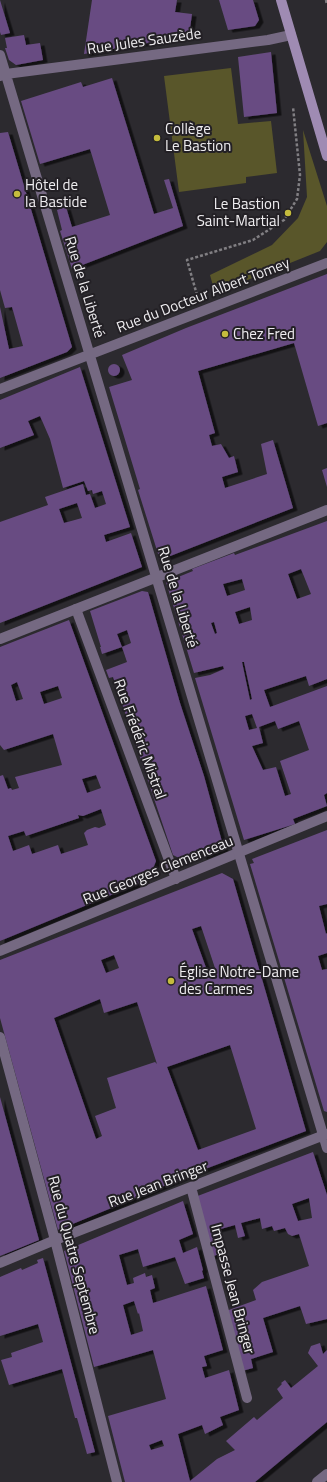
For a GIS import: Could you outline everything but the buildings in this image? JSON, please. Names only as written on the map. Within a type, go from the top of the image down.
[{"type":"main road","points":[[281,0],[327,156]]},
{"type":"street","name":"Rue Jules Sauzède","points":[[3,75],[268,40],[291,34]]},
{"type":"street","name":"Rue de la Liberté","points":[[0,55],[3,75],[90,354],[325,1135],[327,1148]]},
{"type":"street","name":"Rue du Docteur Albert Tomey","points":[[0,389],[327,263]]},
{"type":"street","points":[[0,639],[327,510]]},
{"type":"street","name":"Rue Frédéric Mistral","points":[[76,609],[176,879]]},
{"type":"street","name":"Rue Georges Clemenceau","points":[[0,951],[327,816]]},
{"type":"street","name":"Rue du Quatre Septembre","points":[[0,1037],[56,1240],[117,1482]]},
{"type":"street","name":"Rue Jean Bringer","points":[[0,1263],[325,1135]]},
{"type":"street","name":"Impasse Jean Bringer","points":[[191,1187],[247,1398]]},
{"type":"street","points":[[317,1482],[327,1474]]},
{"type":"path","points":[[326,0],[327,5]]},
{"type":"path","points":[[202,311],[187,260],[252,240],[284,220],[297,199],[300,175],[293,105],[296,102]]},
{"type":"shaded area","points":[[231,68],[238,124],[271,121],[277,173],[246,177],[246,183],[179,192],[164,76]]},
{"type":"shaded area","points":[[303,130],[327,206],[327,242],[320,251],[215,293],[210,275],[272,245],[298,218],[307,197]]},
{"type":"place","name":"Collège Le Bastion","points":[[157,138]]},
{"type":"place","name":"Hôtel de la Bastide","points":[[17,194]]},
{"type":"place","name":"Le Bastion Saint-Martial","points":[[288,213]]},
{"type":"place","name":"Chez Fred","points":[[225,334]]},
{"type":"place","name":"Église Notre-Dame des Carmes","points":[[171,981]]}]
